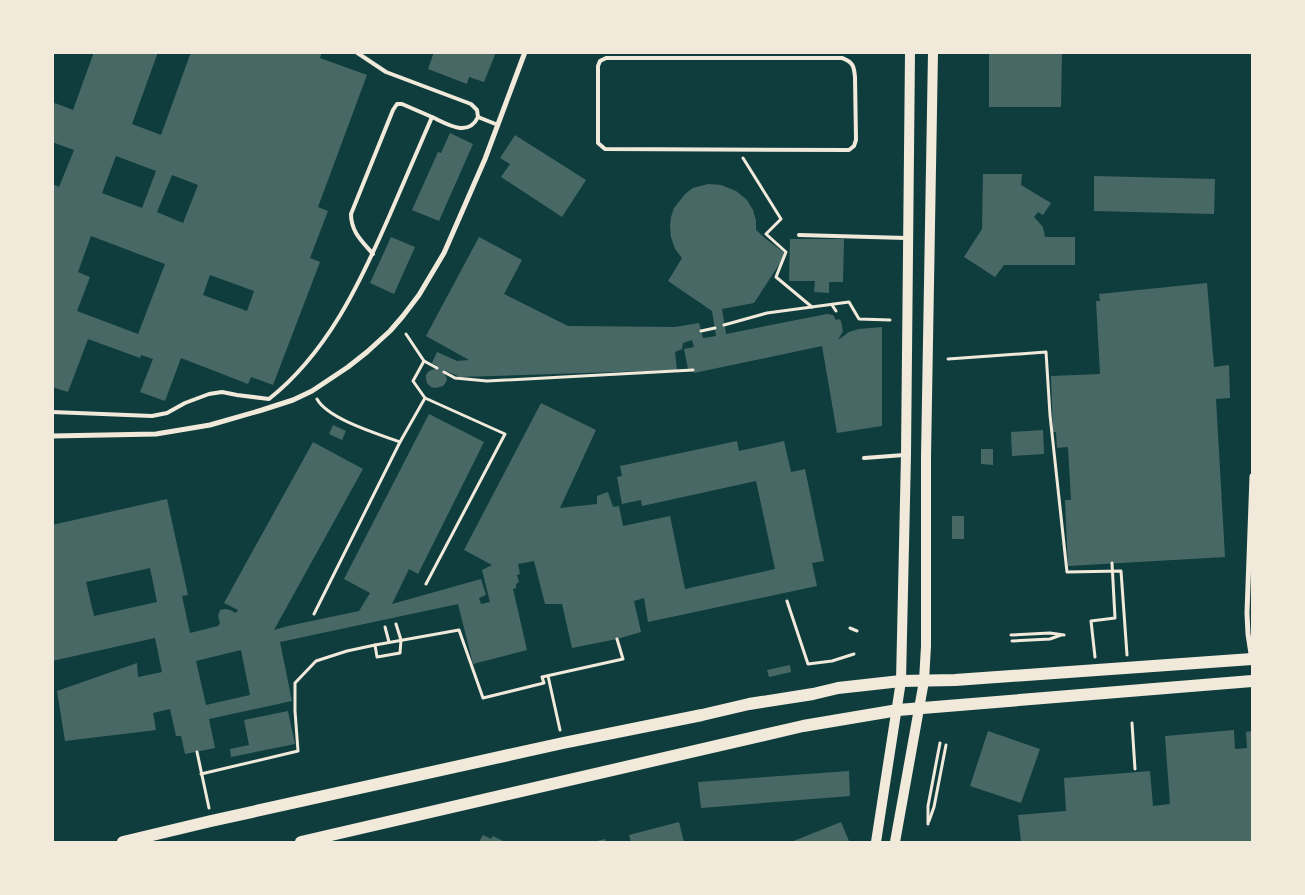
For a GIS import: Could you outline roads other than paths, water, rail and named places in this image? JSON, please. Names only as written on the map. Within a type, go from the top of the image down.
[{"type":"main road","points":[[876,842],[901,681],[906,455],[910,52]]},
{"type":"main road","points":[[895,842],[924,681],[926,646],[926,457],[933,52]]},
{"type":"main road","points":[[123,842],[563,742],[838,688],[901,681],[1007,677],[1252,660]]},
{"type":"main road","points":[[308,842],[803,726],[898,710],[1252,681]]},
{"type":"street","points":[[52,436],[156,434],[210,425],[293,400],[312,391],[367,352],[390,331],[419,295],[444,253],[485,159],[525,52]]},
{"type":"street","points":[[1252,476],[1247,613],[1252,660]]},
{"type":"lane","points":[[356,52],[386,72],[471,104],[478,110],[478,117],[474,124],[456,128],[406,105],[396,105],[351,214],[356,234],[373,254]]},
{"type":"lane","points":[[842,52],[842,58]]},
{"type":"lane","points":[[606,58],[842,58],[849,61],[854,67],[855,77],[856,140],[854,146],[849,150],[605,148],[598,143],[598,66],[600,61],[606,58]]},
{"type":"lane","points":[[52,412],[152,416],[167,413],[210,394],[222,392],[269,399],[290,381],[319,346],[357,287],[432,117]]},
{"type":"lane","points":[[478,117],[498,125]]},
{"type":"lane","points":[[799,235],[908,238]]},
{"type":"lane","points":[[864,458],[906,455]]}]
